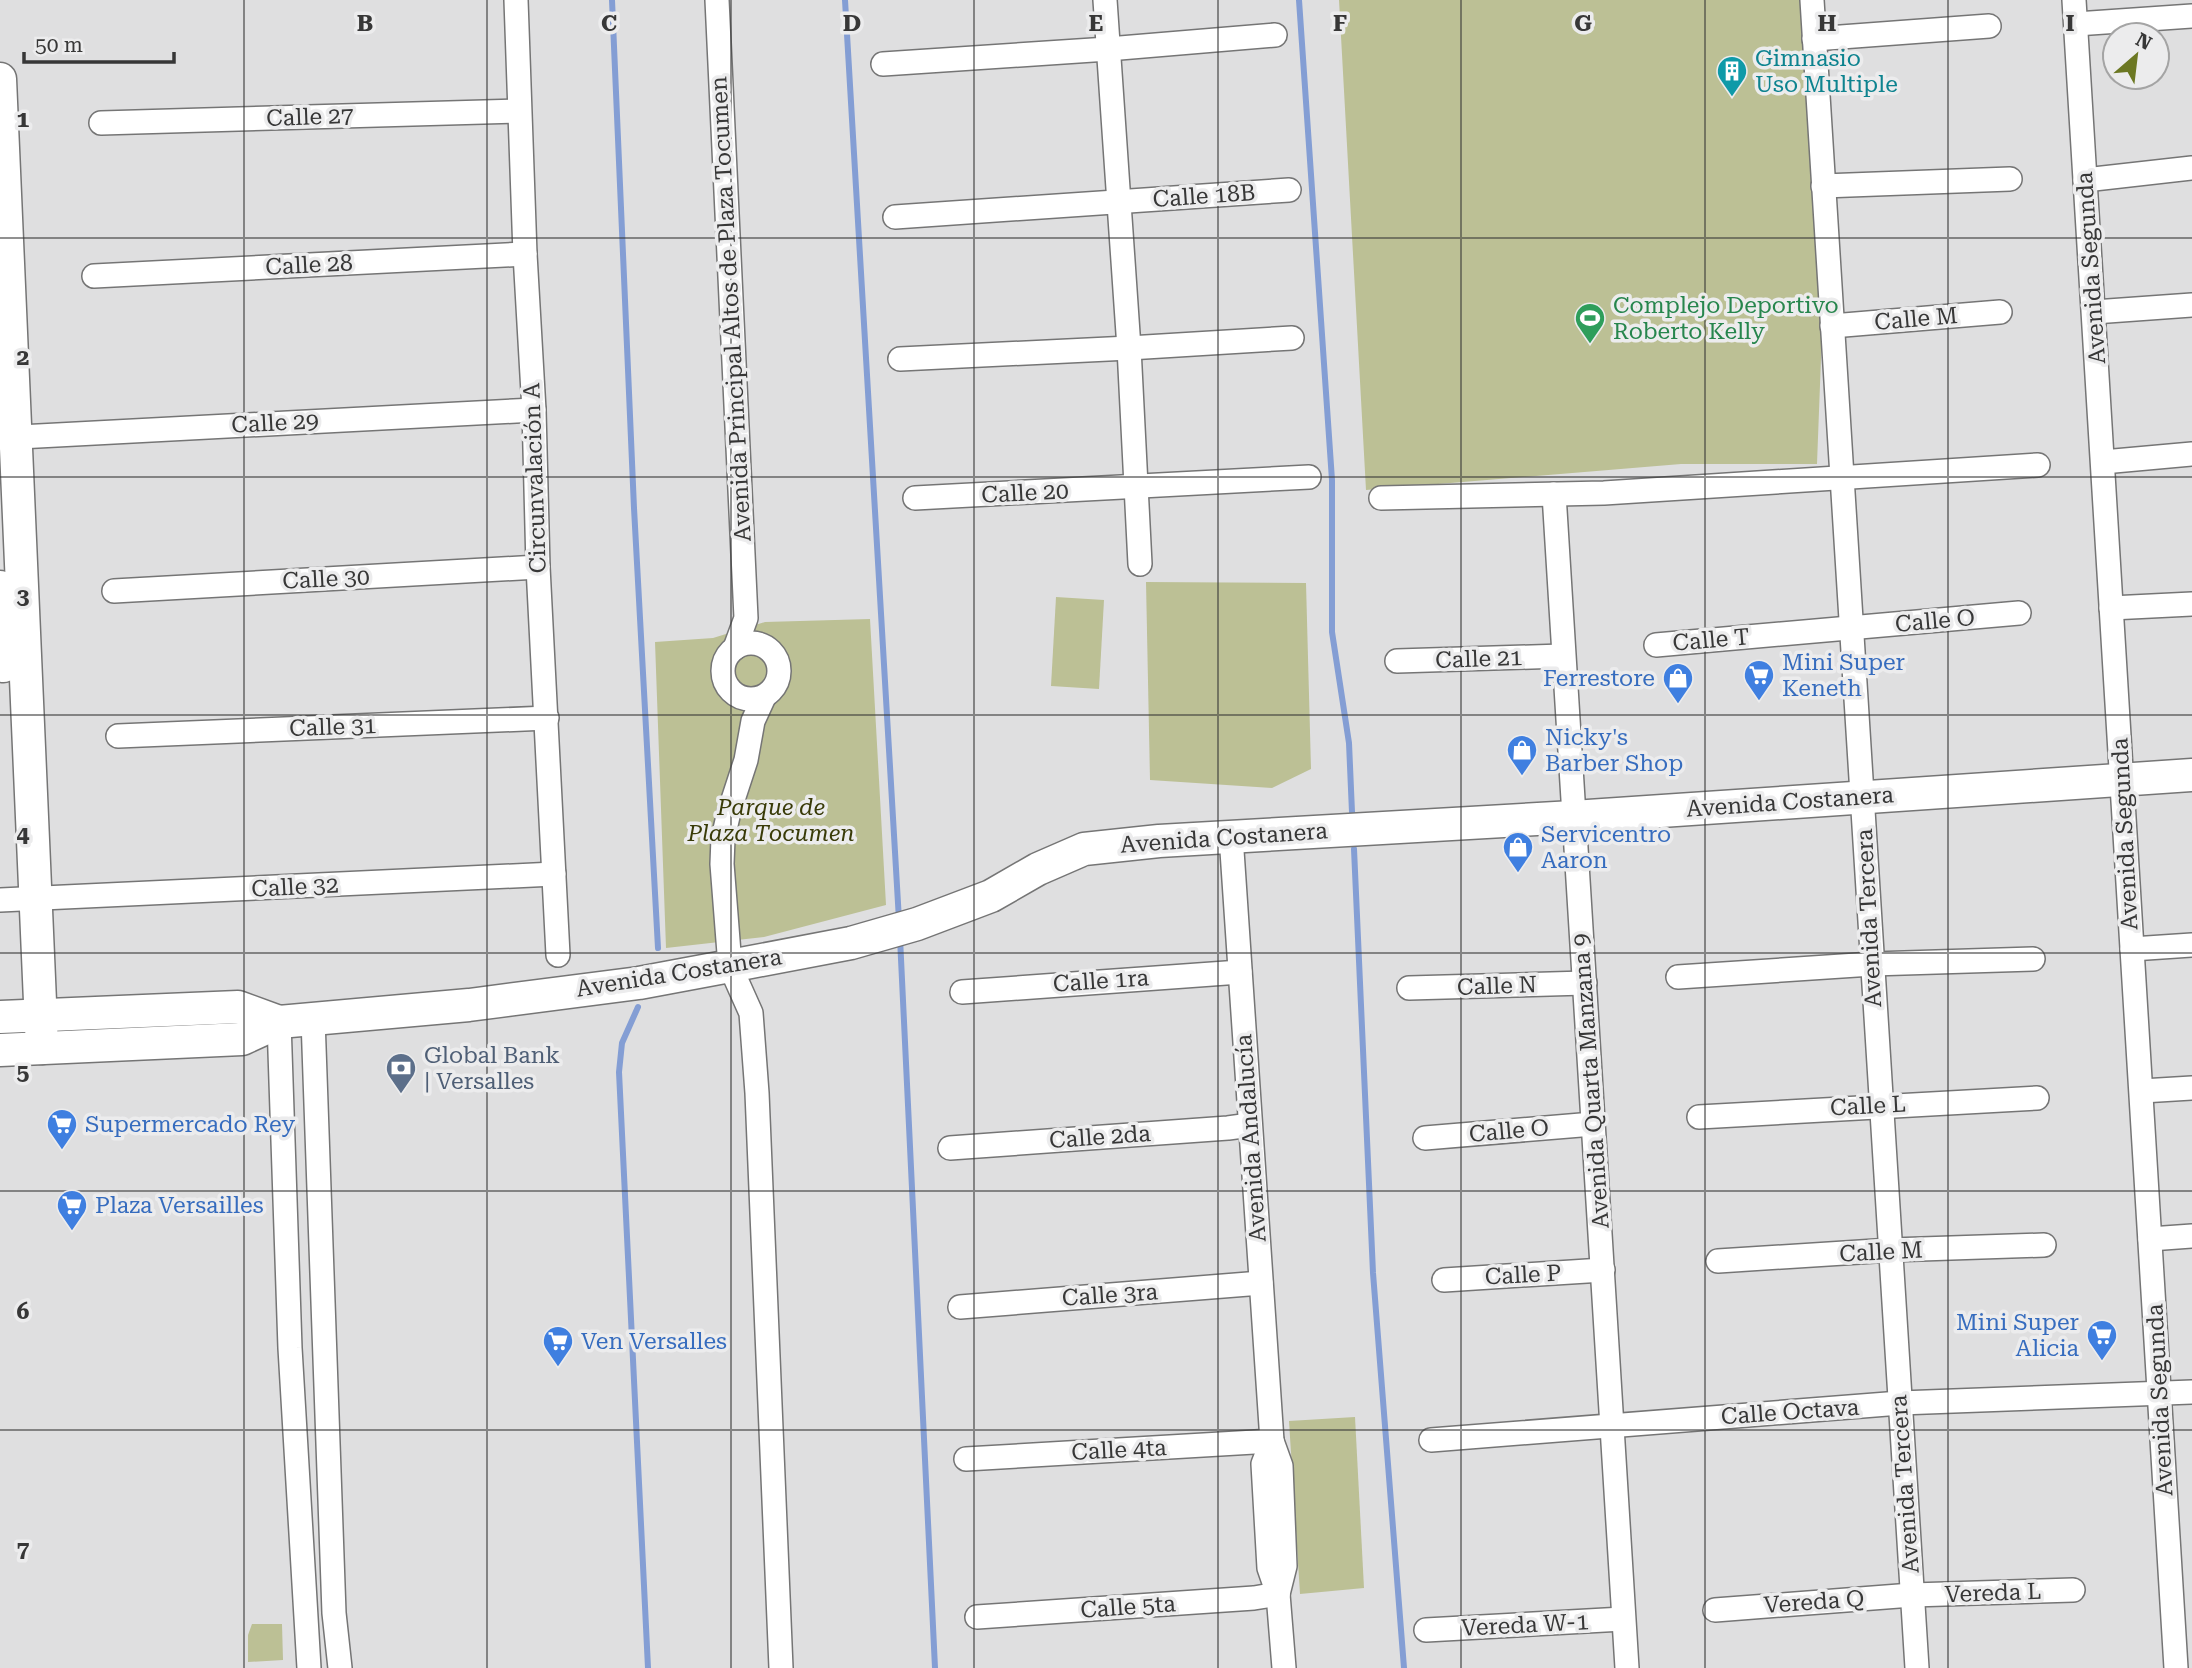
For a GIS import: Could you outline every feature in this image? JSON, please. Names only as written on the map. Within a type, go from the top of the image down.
[{"type":"street","name":"Circunvalación A","points":[[516,0],[538,567],[558,955]]},
{"type":"street","name":"Avenida Principal Altos de Plaza Tocumen","points":[[717,0],[746,618],[735,648]]},
{"type":"street","points":[[1105,0],[1129,348],[1140,564]]},
{"type":"street","name":"Avenida Tercera","points":[[1812,0],[1917,1668]]},
{"type":"street","name":"Avenida Segunda","points":[[2074,0],[2160,1394],[2182,1585],[2176,1668]]},
{"type":"street","points":[[2076,24],[2192,16]]},
{"type":"street","points":[[1814,39],[1989,26]]},
{"type":"street","points":[[883,64],[1108,50],[1275,35]]},
{"type":"street","points":[[0,79],[21,1049]]},
{"type":"street","name":"Calle 27","points":[[101,123],[519,111]]},
{"type":"street","points":[[2085,180],[2192,168]]},
{"type":"street","points":[[1823,186],[2010,179]]},
{"type":"street","name":"Calle 18B","points":[[895,217],[1289,190]]},
{"type":"street","name":"Calle 28","points":[[94,276],[525,254]]},
{"type":"street","points":[[2094,312],[2192,305]]},
{"type":"street","name":"Calle M","points":[[1832,326],[2000,312]]},
{"type":"street","points":[[900,359],[1292,338]]},
{"type":"street","name":"Calle 29","points":[[8,437],[534,410]]},
{"type":"street","points":[[2103,462],[2192,454]]},
{"type":"street","points":[[1381,498],[1554,494],[2038,465]]},
{"type":"street","name":"Calle 20","points":[[915,498],[1309,477]]},
{"type":"street","name":"Avenida Quarta Manzana 9","points":[[1554,494],[1562,656],[1614,1425],[1627,1668]]},
{"type":"street","name":"Calle 30","points":[[114,591],[538,567]]},
{"type":"street","points":[[0,587],[17,900]]},
{"type":"street","points":[[2111,608],[2192,604]]},
{"type":"street","name":"Calle O","points":[[1850,629],[2019,613]]},
{"type":"street","name":"Avenida Principal Altos de Plaza Tocumen","points":[[746,618],[762,645]]},
{"type":"street","name":"Calle T","points":[[1656,645],[1850,629]]},
{"type":"street","points":[[743,644],[762,645],[776,656],[779,675],[771,691],[755,698],[737,695],[725,681],[724,663],[735,648],[743,644]]},
{"type":"street","name":"Calle 21","points":[[1397,661],[1562,656]]},
{"type":"street","points":[[755,698],[746,761],[723,838],[722,864],[730,966],[751,1013],[781,1668]]},
{"type":"street","name":"Calle 31","points":[[118,736],[547,718]]},
{"type":"street","name":"Avenida Costanera","points":[[21,1049],[242,1039],[279,1022],[469,1005],[639,983],[730,966],[851,943],[917,924],[991,896],[1038,869],[1084,849],[1231,836],[1573,817],[2192,775]]},
{"type":"street","name":"Avenida Andalucía","points":[[1231,836],[1272,1441],[1281,1466],[1285,1566],[1278,1594],[1284,1668]]},
{"type":"street","name":"Calle 32","points":[[17,900],[554,874]]},
{"type":"street","points":[[2132,949],[2192,945]]},
{"type":"street","points":[[1678,977],[1871,964],[2033,959]]},
{"type":"street","name":"Calle 1ra","points":[[962,992],[1240,972]]},
{"type":"street","name":"Calle N","points":[[1409,988],[1584,983]]},
{"type":"street","name":"Avenida Costanera","points":[[20,1016],[238,1007],[279,1022]]},
{"type":"street","points":[[313,1019],[334,1613],[340,1668]]},
{"type":"street","points":[[279,1022],[289,1335],[309,1668]]},
{"type":"street","points":[[2142,1091],[2192,1088]]},
{"type":"street","name":"Calle L","points":[[1699,1117],[2037,1098]]},
{"type":"street","name":"Calle O","points":[[1425,1138],[1593,1124]]},
{"type":"street","name":"Calle 2da","points":[[950,1148],[1250,1125]]},
{"type":"street","points":[[2150,1239],[2192,1236]]},
{"type":"street","name":"Calle M","points":[[1718,1261],[2045,1245]]},
{"type":"street","name":"Calle P","points":[[1444,1280],[1603,1270]]},
{"type":"street","name":"Calle 3ra","points":[[960,1307],[1261,1283]]},
{"type":"street","name":"Calle Octava","points":[[1432,1440],[1900,1404],[2192,1392]]},
{"type":"street","name":"Calle 4ta","points":[[966,1459],[1272,1441]]},
{"type":"street","points":[[298,1502],[330,1501]]},
{"type":"street","name":"Vereda L","points":[[1912,1595],[2073,1590]]},
{"type":"street","name":"Calle 5ta","points":[[977,1617],[1254,1598],[1278,1594]]},
{"type":"street","name":"Vereda Q","points":[[1715,1610],[1912,1595]]},
{"type":"street","name":"Vereda W-1","points":[[1426,1630],[1623,1619]]},
{"type":"street","points":[[303,1668],[307,1643]]},
{"type":"green space","name":"Complejo Deportivo Roberto Kelly","points":[[1339,0],[1801,0],[1826,227],[1817,464],[1681,464],[1366,490]]},
{"type":"green space","points":[[1146,582],[1306,583],[1311,769],[1272,788],[1150,780]]},
{"type":"green space","points":[[1056,597],[1104,600],[1099,689],[1051,686]]},
{"type":"green space","name":"Parque de Plaza Tocumen","points":[[870,619],[886,905],[764,937],[666,948],[655,642],[713,638],[765,622]]},
{"type":"green space","points":[[1355,1417],[1364,1588],[1300,1594],[1289,1421]]},
{"type":"green space","points":[[252,1624],[282,1624],[283,1660],[248,1662],[248,1635]]},
{"type":"waterway","points":[[612,0],[634,508],[658,948]]},
{"type":"waterway","points":[[845,0],[899,920]]},
{"type":"waterway","points":[[1299,0],[1332,480],[1332,632],[1349,743],[1352,812]]},
{"type":"waterway","points":[[1354,849],[1373,1273],[1404,1668]]},
{"type":"waterway","points":[[900,938],[935,1668]]},
{"type":"waterway","points":[[638,1007],[622,1043],[619,1072],[648,1668]]},
{"type":"place","name":"Gimnasio Uso Multiple","points":[[1732,98]]},
{"type":"place","name":"Complejo Deportivo Roberto Kelly","points":[[1590,345]]},
{"type":"place","name":"Mini Super Keneth","points":[[1759,702]]},
{"type":"place","name":"Ferrestore","points":[[1678,705]]},
{"type":"place","name":"Nicky's Barber Shop","points":[[1522,777]]},
{"type":"place","name":"Servicentro Aaron","points":[[1518,874]]},
{"type":"place","name":"Global Bank | Versalles","points":[[401,1095]]},
{"type":"place","name":"Supermercado Rey","points":[[62,1151]]},
{"type":"place","name":"Plaza Versailles","points":[[72,1232]]},
{"type":"place","name":"Mini Super Alicia","points":[[2102,1362]]},
{"type":"place","name":"Ven Versalles","points":[[558,1368]]}]
